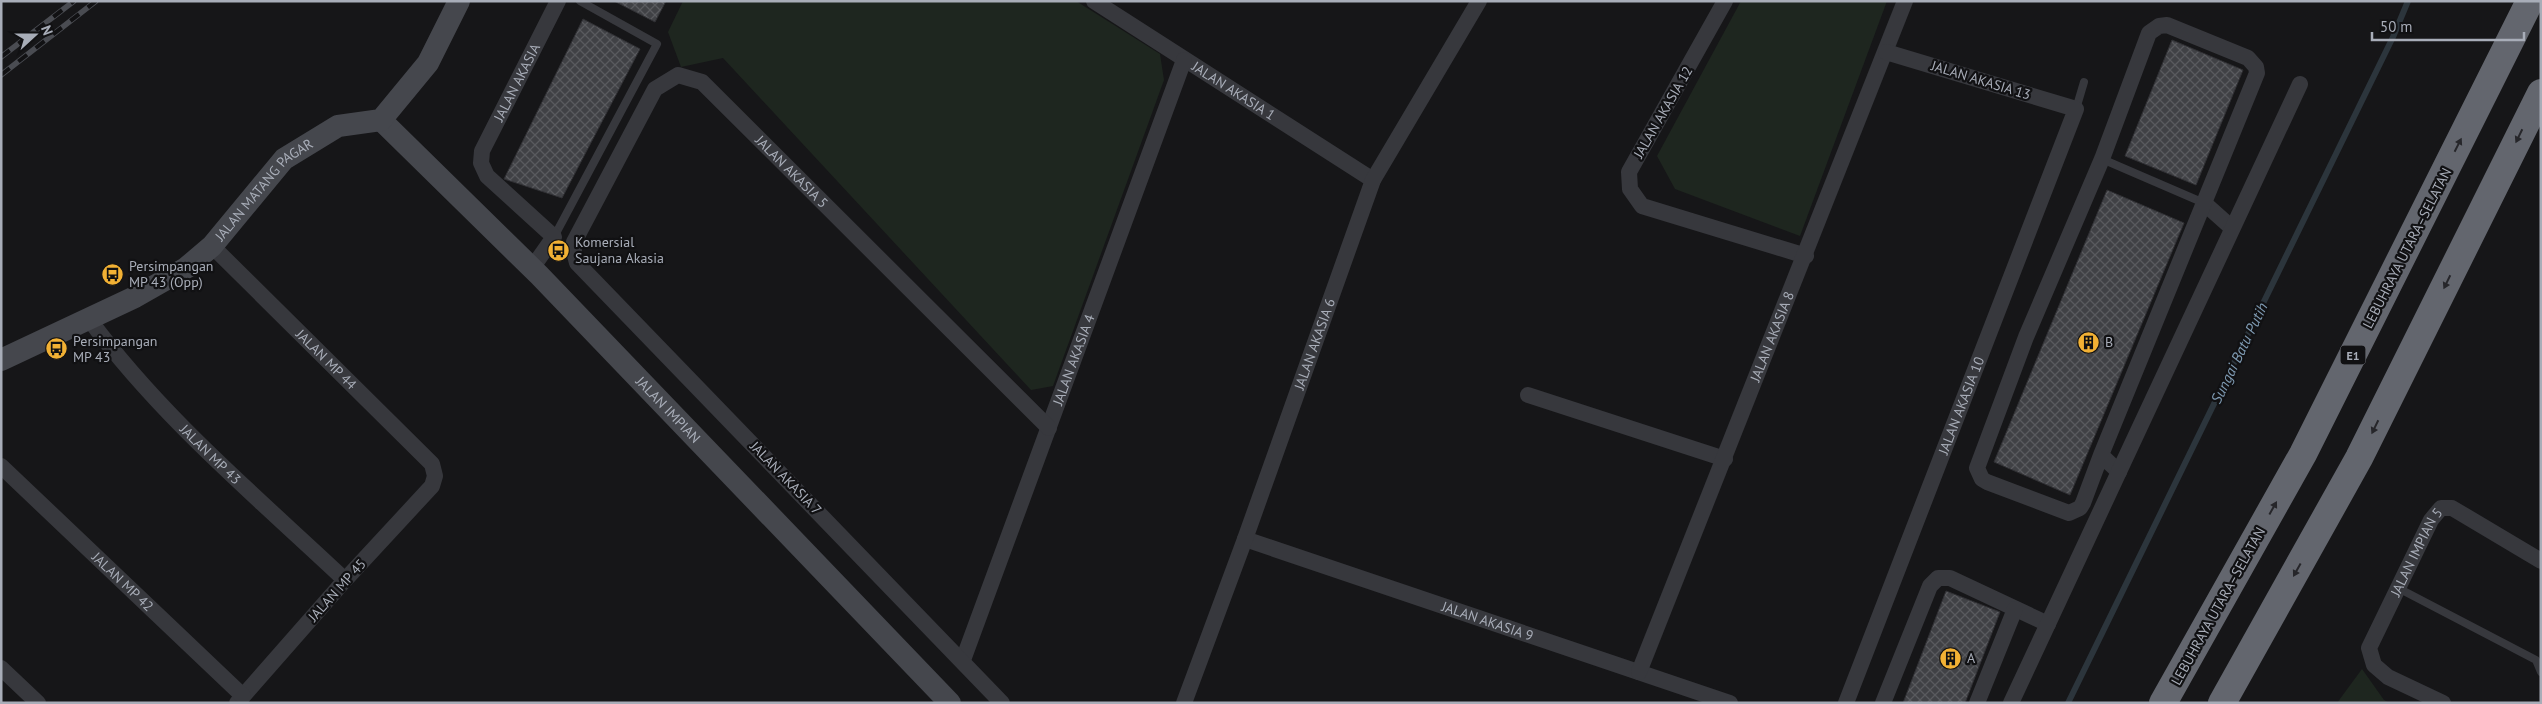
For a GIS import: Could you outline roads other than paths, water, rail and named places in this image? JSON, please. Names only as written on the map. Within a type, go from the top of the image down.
[{"type":"highway","name":"LEBUHRAYA UTARA–SELATAN","points":[[2163,703],[2304,454],[2530,1]]},
{"type":"highway","points":[[2222,703],[2359,458],[2541,92]]},
{"type":"street","points":[[381,120],[428,64],[459,1]]},
{"type":"street","name":"JALAN AKASIA","points":[[554,237],[487,176],[481,163],[482,151],[558,1]]},
{"type":"street","name":"JALAN AKASIA 1","points":[[1094,1],[1373,180]]},
{"type":"street","name":"JALAN AKASIA 6","points":[[1184,703],[1245,540],[1373,180],[1479,1]]},
{"type":"street","name":"JALAN AKASIA 12","points":[[1726,1],[1629,172],[1630,189],[1642,206],[1806,256]]},
{"type":"street","name":"JALAN AKASIA 8","points":[[1639,672],[1906,1]]},
{"type":"street","points":[[2167,25],[2248,58],[2256,67],[2256,79],[2204,203],[2080,508],[2069,513],[1987,482],[1979,474],[1978,468],[2026,337],[2102,159],[2149,33],[2159,26],[2167,25]]},
{"type":"street","name":"JALAN AKASIA 13","points":[[1886,52],[2076,108]]},
{"type":"street","name":"JALAN AKASIA 4","points":[[963,660],[1184,60]]},
{"type":"street","name":"JALAN AKASIA 5","points":[[574,252],[574,242],[655,89],[678,75],[702,82],[1049,428]]},
{"type":"street","points":[[2011,703],[2300,84]]},
{"type":"street","name":"JALAN AKASIA 10","points":[[1846,703],[2076,108]]},
{"type":"street","name":"JALAN MATANG PAGAR","points":[[1,360],[136,297],[186,268],[212,246],[284,159],[338,126],[381,120]]},
{"type":"street","name":"JALAN IMPIAN","points":[[381,120],[532,268],[950,703]]},
{"type":"street","points":[[2204,203],[2232,228]]},
{"type":"street","points":[[532,268],[554,237]]},
{"type":"street","name":"JALAN MP 44","points":[[212,246],[432,464],[435,476]]},
{"type":"street","name":"JALAN AKASIA 7","points":[[574,252],[577,263],[963,660],[1002,703]]},
{"type":"street","name":"JALAN MP 43","points":[[89,319],[107,344],[159,404],[345,580]]},
{"type":"street","points":[[1528,395],[1724,459]]},
{"type":"street","points":[[2101,455],[2119,472]]},
{"type":"street","name":"JALAN MP 42","points":[[1,466],[240,699]]},
{"type":"street","name":"JALAN MP 45","points":[[240,699],[345,580],[432,486],[435,476]]},
{"type":"street","name":"JALAN IMPIAN 5","points":[[2443,703],[2388,677],[2374,665],[2369,648],[2431,520],[2441,508],[2452,508],[2541,561]]},
{"type":"street","name":"JALAN AKASIA 9","points":[[1245,540],[1730,703]]},
{"type":"street","points":[[1883,703],[1933,581],[1938,578],[1950,578],[2048,624]]},
{"type":"street","points":[[1977,703],[2016,609]]},
{"type":"street","points":[[3,673],[38,703]]},
{"type":"lane","points":[[554,237],[657,44],[580,1]]},
{"type":"lane","points":[[2076,108],[2084,82]]},
{"type":"lane","points":[[2102,159],[2204,203]]},
{"type":"lane","points":[[2398,588],[2536,660],[2541,672]]},
{"type":"waterway","name":"Sungai Batu Putih","points":[[2068,703],[2393,37],[2408,1]]},
{"type":"railway","points":[[1,57],[74,1]]},
{"type":"railway","points":[[1,75],[96,1]]},
{"type":"place","name":"Komersial Saujana Akasia","points":[[559,250]]},
{"type":"place","name":"Persimpangan MP 43 (Opp)","points":[[113,274]]},
{"type":"place","name":"B","points":[[2089,342]]},
{"type":"place","name":"Persimpangan MP 43","points":[[57,349]]},
{"type":"place","name":"A","points":[[1951,658]]}]
